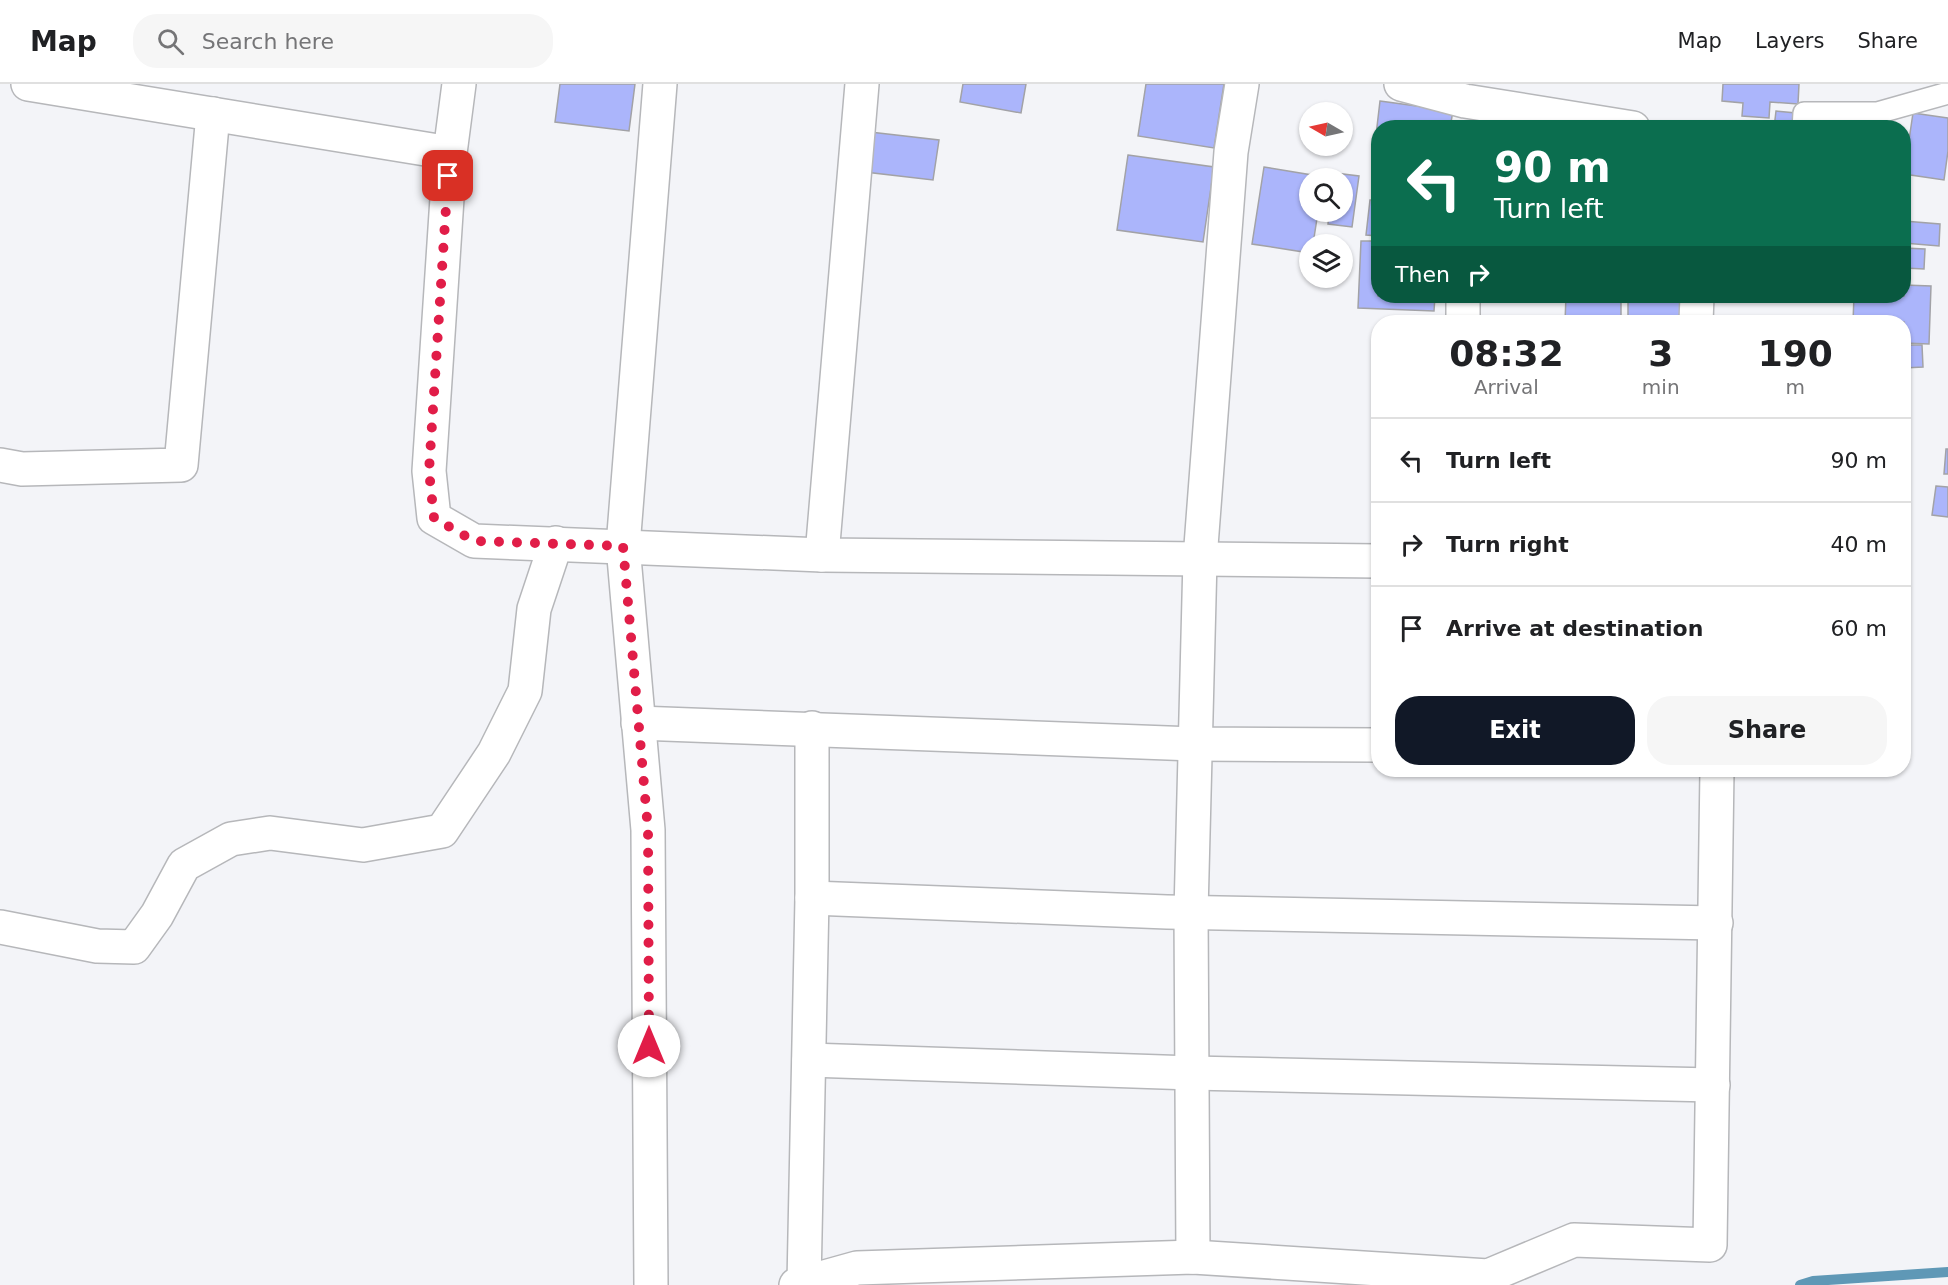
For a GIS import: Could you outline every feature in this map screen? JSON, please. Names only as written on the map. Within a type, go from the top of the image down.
[{"type":"street","points":[[28,84],[450,153]]},
{"type":"street","points":[[459,84],[450,153],[429,471],[434,518],[474,541],[822,555],[1371,561]]},
{"type":"street","points":[[651,1285],[648,830],[623,546],[660,84]]},
{"type":"street","points":[[822,555],[862,84]]},
{"type":"street","points":[[1193,1257],[1191,912],[1200,560],[1230,152],[1242,84]]},
{"type":"street","points":[[1401,84],[1465,114],[1537,120]]},
{"type":"street","points":[[0,465],[22,469],[181,465],[213,114]]},
{"type":"street","points":[[0,927],[97,946],[134,947],[157,915],[184,865],[231,839],[270,833],[363,845],[442,831],[494,753],[525,691],[534,609],[556,543]]},
{"type":"street","points":[[638,723],[1194,744],[1371,745]]},
{"type":"street","points":[[812,728],[809,1060],[800,1284],[857,1269],[1193,1257],[1488,1276],[1574,1240],[1710,1245],[1717,777]]},
{"type":"street","points":[[812,898],[1191,912],[1716,923]]},
{"type":"street","points":[[809,1060],[1192,1073],[1713,1085]]},
{"type":"lane","points":[[1804,120],[1804,113],[1877,113],[1948,93]]},
{"type":"building","points":[[560,84],[635,84],[629,131],[555,122]]},
{"type":"building","points":[[963,84],[1026,84],[1021,113],[960,102]]},
{"type":"building","points":[[1146,84],[1224,84],[1214,148],[1138,136]]},
{"type":"building","points":[[1723,84],[1799,84],[1798,104],[1770,102],[1769,118],[1742,116],[1743,103],[1722,101]]},
{"type":"building","points":[[1380,101],[1453,111],[1451,120],[1378,120]]},
{"type":"building","points":[[1776,111],[1796,113],[1796,120],[1775,120]]},
{"type":"building","points":[[1913,113],[1948,118],[1948,151],[1944,180],[1911,175]]},
{"type":"building","points":[[870,132],[939,140],[933,180],[865,172]]},
{"type":"building","points":[[1128,155],[1214,167],[1203,242],[1117,230]]},
{"type":"building","points":[[1264,167],[1299,173],[1299,222],[1316,222],[1315,234],[1299,234],[1299,251],[1252,244]]},
{"type":"building","points":[[1353,175],[1359,176],[1353,220]]},
{"type":"building","points":[[1370,200],[1371,200],[1371,235],[1366,235]]},
{"type":"building","points":[[1328,222],[1353,222],[1352,227],[1328,224]]},
{"type":"building","points":[[1911,222],[1940,224],[1939,246],[1911,244]]},
{"type":"building","points":[[1361,241],[1371,241],[1371,303],[1435,303],[1434,311],[1358,308]]},
{"type":"building","points":[[1911,248],[1925,249],[1924,269],[1911,268]]},
{"type":"building","points":[[1911,285],[1931,286],[1929,344],[1911,343],[1911,315],[1853,315],[1854,303],[1911,303]]},
{"type":"building","points":[[1566,303],[1621,303],[1621,315],[1565,315]]},
{"type":"building","points":[[1628,303],[1680,303],[1680,315],[1628,315]]},
{"type":"building","points":[[1911,345],[1922,345],[1923,367],[1911,368]]},
{"type":"building","points":[[1946,449],[1948,449],[1948,474],[1944,474]]},
{"type":"building","points":[[1936,486],[1948,487],[1948,517],[1932,515]]},
{"type":"waterway","points":[[1800,1285],[1813,1281],[1948,1272]]},
{"type":"route","points":[[448,176],[429,471],[434,518],[474,541],[623,546],[648,830],[649,1046]]}]
